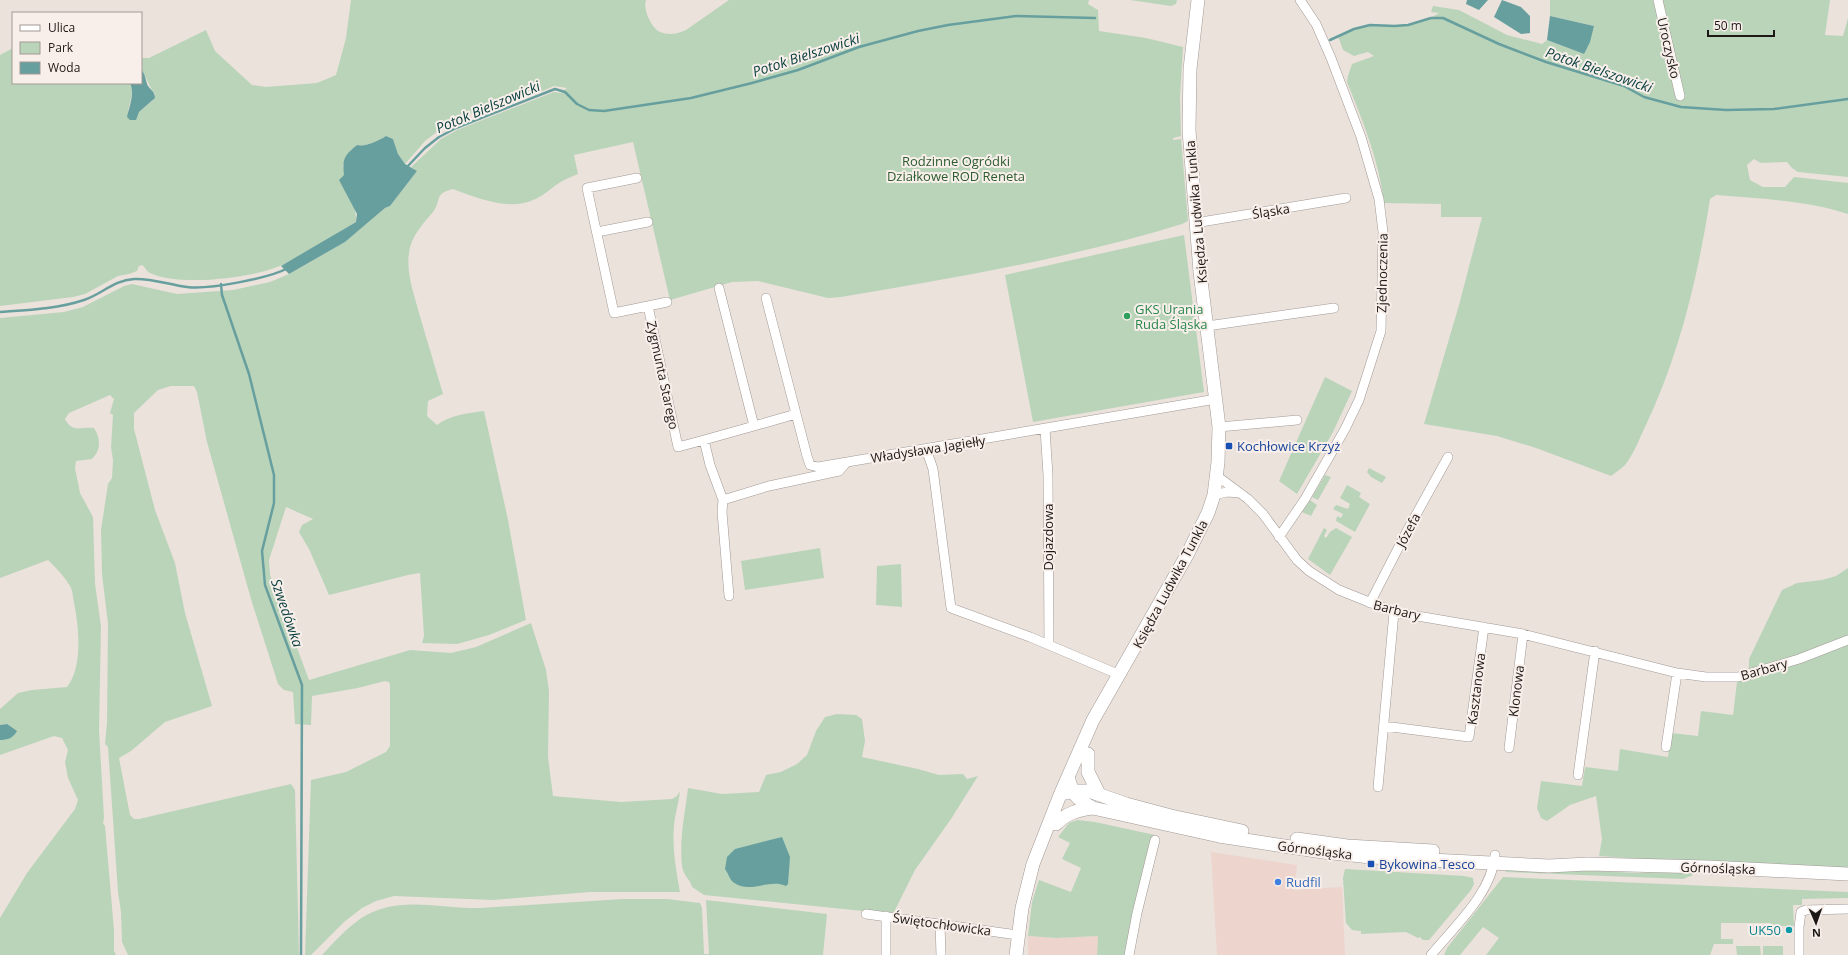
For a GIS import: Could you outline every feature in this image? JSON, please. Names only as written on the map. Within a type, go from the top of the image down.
[{"type":"street","name":"Księdza Ludwika Tunkla","points":[[1033,864],[1056,824],[1066,793],[1068,777],[1093,720],[1117,681],[1194,542],[1208,513],[1214,495],[1217,476],[1219,427],[1196,223],[1188,104],[1190,69],[1198,0]]},
{"type":"street","name":"Zjednoczenia","points":[[1279,536],[1290,524],[1350,418],[1359,400],[1381,332],[1383,232],[1379,199],[1361,137],[1331,58],[1316,24],[1300,0]]},
{"type":"street","name":"Uroczysko","points":[[1658,0],[1680,96]]},
{"type":"street","name":"Zygmunta Starego","points":[[637,178],[587,188],[614,313],[648,306],[678,447],[704,440]]},
{"type":"street","name":"Śląska","points":[[1196,223],[1346,198]]},
{"type":"street","points":[[597,232],[648,222]]},
{"type":"street","points":[[719,288],[754,426]]},
{"type":"street","name":"Władysława Jagiełły","points":[[766,298],[810,465],[818,467],[1216,400]]},
{"type":"street","points":[[648,306],[667,302]]},
{"type":"street","points":[[1207,326],[1334,308]]},
{"type":"street","points":[[729,596],[722,512],[723,500],[710,465],[704,440],[796,414]]},
{"type":"street","points":[[1219,427],[1297,420]]},
{"type":"street","name":"Dojazdowa","points":[[1045,429],[1048,475],[1049,645]]},
{"type":"street","points":[[926,449],[933,469],[951,608],[1049,645],[1117,681]]},
{"type":"street","name":"Józefa","points":[[1370,604],[1406,531],[1448,457]]},
{"type":"street","points":[[723,500],[769,486],[839,471],[846,463]]},
{"type":"street","name":"Barbary","points":[[1217,476],[1240,493],[1263,514],[1297,560],[1318,578],[1339,590],[1370,604],[1394,612],[1523,634],[1595,651],[1676,673],[1706,677],[1738,677],[1799,659],[1848,640]]},
{"type":"street","points":[[1214,495],[1227,492],[1240,493]]},
{"type":"street","points":[[1378,787],[1394,612]]},
{"type":"street","name":"Kasztanowa","points":[[1384,726],[1469,737],[1484,627]]},
{"type":"street","name":"Klonowa","points":[[1509,748],[1523,634]]},
{"type":"street","points":[[1578,775],[1595,651]]},
{"type":"street","points":[[1666,747],[1676,673]]},
{"type":"street","name":"Księdza Ludwika Tunkla","points":[[1016,955],[1022,908],[1033,864],[1066,793],[1088,754],[1117,681]]},
{"type":"street","points":[[1088,754],[1088,772],[1099,794]]},
{"type":"street","name":"Górnośląska","points":[[1066,793],[1081,790],[1171,816],[1262,834],[1362,847],[1495,859],[1588,864],[1714,867],[1848,874]]},
{"type":"street","name":"Górnośląska","points":[[1066,793],[1093,808],[1219,836],[1323,852],[1386,858],[1495,859]]},
{"type":"street","name":"Górnośląska","points":[[1056,824],[1064,816],[1073,812],[1093,808]]},
{"type":"street","points":[[1129,955],[1137,913],[1155,840]]},
{"type":"street","points":[[1431,955],[1484,890],[1491,876],[1495,859]]},
{"type":"street","points":[[1799,955],[1799,927],[1801,912],[1806,910],[1848,909]]},
{"type":"street","name":"Świętochłowicka","points":[[866,914],[1018,935]]},
{"type":"street","points":[[886,916],[886,955]]},
{"type":"street","points":[[940,924],[941,955]]},
{"type":"shaded area","points":[[1211,852],[1297,865],[1294,890],[1342,887],[1345,955],[1217,955]]},
{"type":"shaded area","points":[[1028,936],[1057,938],[1098,936],[1097,955],[1028,955]]},
{"type":"green space","name":"Rodzinne Ogródki Działkowe ROD Reneta","points":[[351,0],[646,0],[645,8],[652,25],[661,33],[669,34],[680,33],[686,30],[729,0],[1089,0],[1088,4],[1098,10],[1099,31],[1146,38],[1183,47],[1180,97],[1181,136],[1173,138],[1173,140],[1181,139],[1188,221],[1140,236],[1056,257],[970,275],[841,297],[828,298],[758,281],[732,282],[670,300],[633,142],[574,155],[578,174],[559,183],[539,197],[524,203],[503,204],[472,196],[453,189],[440,195],[436,208],[412,241],[408,261],[413,291],[443,394],[428,401],[427,416],[437,425],[453,417],[484,411],[508,520],[526,620],[489,635],[457,644],[422,643],[424,636],[420,573],[329,595],[309,549],[299,532],[302,525],[313,519],[286,507],[269,560],[270,575],[309,680],[410,650],[451,653],[476,647],[531,623],[546,670],[549,691],[548,757],[553,796],[621,802],[672,799],[677,796],[680,791],[675,821],[674,842],[680,892],[590,892],[493,900],[394,896],[376,901],[362,908],[344,922],[311,955],[305,955],[311,780],[346,772],[386,752],[390,746],[390,685],[389,682],[385,681],[358,688],[312,696],[311,725],[295,724],[293,692],[284,690],[278,684],[251,599],[207,442],[197,392],[194,386],[171,386],[158,390],[134,413],[134,429],[155,510],[175,563],[185,613],[212,706],[165,722],[131,751],[119,758],[130,815],[134,819],[139,819],[291,784],[295,790],[299,955],[128,955],[122,942],[108,747],[105,744],[107,723],[108,624],[102,574],[101,530],[108,484],[112,478],[113,460],[111,447],[113,415],[110,413],[114,399],[110,395],[69,413],[65,419],[68,424],[74,428],[94,428],[99,440],[95,456],[92,459],[76,461],[75,468],[80,493],[93,517],[95,584],[101,626],[99,730],[104,817],[103,823],[105,826],[114,930],[114,951],[116,955],[0,955],[0,918],[27,873],[75,809],[78,800],[68,778],[65,762],[68,750],[62,738],[54,736],[0,755],[0,740],[6,740],[7,724],[0,725],[0,709],[18,693],[32,690],[67,687],[76,669],[78,658],[78,635],[72,590],[63,575],[48,560],[0,578],[0,318],[64,312],[83,307],[124,286],[132,284],[177,294],[233,290],[270,282],[289,274],[345,242],[385,208],[390,206],[417,171],[411,167],[441,139],[457,130],[554,92],[561,93],[567,88],[554,86],[540,92],[538,89],[451,121],[425,141],[405,164],[398,154],[393,139],[386,136],[376,142],[357,145],[343,165],[355,211],[356,222],[311,250],[269,270],[236,277],[197,280],[163,277],[149,272],[142,265],[139,266],[137,271],[118,276],[85,294],[73,297],[0,306],[0,55],[12,49],[12,84],[130,84],[132,93],[128,111],[139,112],[152,101],[155,94],[142,71],[142,58],[149,58],[206,30],[215,51],[252,85],[266,87],[317,83],[336,75],[346,38]]},
{"type":"green space","points":[[1130,0],[1177,0],[1176,4],[1171,6]]},
{"type":"green space","points":[[1550,0],[1830,0],[1825,35],[1843,36],[1848,18],[1848,177],[1798,172],[1787,162],[1761,163],[1754,159],[1747,165],[1750,180],[1763,187],[1785,187],[1794,177],[1848,183],[1848,214],[1832,209],[1783,201],[1716,195],[1710,199],[1700,258],[1686,316],[1668,372],[1657,400],[1631,456],[1625,465],[1611,476],[1536,448],[1497,436],[1424,424],[1459,305],[1482,217],[1441,217],[1441,204],[1384,203],[1382,187],[1374,157],[1347,82],[1352,64],[1374,56],[1368,52],[1354,56],[1343,50],[1338,36],[1354,29],[1371,25],[1414,24],[1439,13],[1431,12],[1433,6],[1459,10],[1507,35],[1542,44],[1547,40],[1584,54],[1594,26],[1550,16]]},
{"type":"green space","points":[[1184,235],[1204,392],[1033,422],[1005,275]]},
{"type":"green space","points":[[1325,377],[1352,391],[1333,432],[1297,494],[1279,481]]},
{"type":"green space","points":[[1369,468],[1386,477],[1382,483],[1371,477],[1367,472]]},
{"type":"green space","points":[[1325,475],[1331,477],[1318,500],[1312,497]]},
{"type":"green space","points":[[1347,485],[1361,493],[1359,497],[1370,504],[1355,532],[1336,521],[1337,516],[1341,518],[1343,514],[1333,509],[1336,505],[1348,509],[1350,504],[1340,498]]},
{"type":"green space","points":[[1310,500],[1317,505],[1311,516],[1302,512]]},
{"type":"green space","points":[[1324,528],[1327,530],[1324,536],[1326,538],[1330,532],[1336,528],[1352,537],[1330,575],[1308,559]]},
{"type":"green space","points":[[820,548],[824,578],[745,590],[741,561]]},
{"type":"green space","points":[[901,564],[902,607],[876,605],[877,566]]},
{"type":"green space","points":[[1848,568],[1848,868],[1669,861],[1599,856],[1602,839],[1596,796],[1570,805],[1547,821],[1541,818],[1537,808],[1541,781],[1582,786],[1585,767],[1618,771],[1620,749],[1668,757],[1671,733],[1698,736],[1701,711],[1733,715],[1737,682],[1749,678],[1749,659],[1782,590],[1797,583],[1822,580],[1836,576]]},
{"type":"green space","points":[[837,714],[856,715],[862,719],[865,741],[862,757],[939,775],[963,774],[967,779],[978,776],[951,819],[915,870],[893,914],[704,895],[692,887],[683,869],[681,856],[688,788],[722,794],[759,792],[766,775],[781,772],[797,764],[807,755],[816,731],[825,717]]},
{"type":"green space","points":[[1077,820],[1095,822],[1155,835],[1156,837],[1128,955],[1097,955],[1098,936],[1057,938],[1028,936],[1032,902],[1039,880],[1071,892],[1081,868],[1062,859],[1070,843],[1058,837],[1069,823]]},
{"type":"green space","points":[[1383,862],[1472,868],[1474,870],[1383,865]]},
{"type":"green space","points":[[1540,868],[1637,873],[1687,871],[1693,875],[1683,879],[1505,872],[1507,870]]},
{"type":"green space","points":[[1345,869],[1464,876],[1473,878],[1474,884],[1471,890],[1429,940],[1423,940],[1420,937],[1418,938],[1406,932],[1361,934],[1361,931],[1352,930],[1346,923],[1343,878]]},
{"type":"green space","points":[[1503,877],[1848,892],[1848,898],[1802,899],[1802,905],[1793,905],[1794,926],[1772,926],[1771,923],[1721,923],[1721,939],[1733,939],[1733,944],[1714,944],[1710,955],[1486,955],[1499,938],[1483,927],[1460,955],[1444,955],[1447,948]]},
{"type":"green space","points":[[623,899],[667,899],[700,903],[702,908],[704,954],[709,954],[706,900],[827,914],[823,955],[322,955],[345,931],[360,919],[374,911],[388,907],[418,904],[480,908]]},
{"type":"green space","points":[[1736,946],[1760,946],[1761,955],[1737,955]]},
{"type":"green space","points":[[1763,946],[1783,946],[1783,955],[1763,955]]},
{"type":"water","points":[[1467,0],[1488,0],[1479,10],[1466,4]]},
{"type":"water","points":[[1502,0],[1521,7],[1530,16],[1530,33],[1521,34],[1494,17]]},
{"type":"water","points":[[1550,16],[1594,26],[1590,42],[1584,54],[1547,40]]},
{"type":"water","points":[[142,71],[145,75],[148,86],[155,96],[155,98],[139,112],[136,120],[130,120],[127,117],[132,96],[130,84],[142,84]]},
{"type":"water","points":[[386,136],[393,139],[398,154],[405,164],[417,171],[390,206],[385,208],[345,242],[289,274],[281,266],[356,222],[357,214],[339,180],[344,175],[345,157],[357,145],[376,142]]},
{"type":"water","points":[[7,724],[17,731],[10,738],[0,740],[0,725]]},
{"type":"water","points":[[782,837],[790,857],[788,884],[786,886],[773,884],[746,887],[739,886],[732,881],[725,869],[727,857],[735,849]]},
{"type":"waterway","name":"Potok Bielszowicki","points":[[406,168],[425,148],[439,137],[456,128],[555,89],[565,92],[577,104],[589,110],[604,111],[691,98],[752,83],[798,70],[859,47],[918,31],[948,25],[1016,16],[1095,18]]},
{"type":"waterway","name":"Potok Bielszowicki","points":[[1330,40],[1354,29],[1370,25],[1408,25],[1431,18],[1443,18],[1499,44],[1546,62],[1624,86],[1644,97],[1681,107],[1726,110],[1774,109],[1848,99]]},
{"type":"waterway","name":"Potok Bielszowicki","points":[[0,312],[42,309],[74,303],[84,300],[127,280],[147,280],[187,287],[209,287],[268,276],[288,268]]},
{"type":"waterway","name":"Szwedówka","points":[[221,284],[222,295],[249,374],[274,475],[274,503],[262,551],[265,585],[302,685],[301,955]]},
{"type":"place","name":"GKS Urania Ruda Śląska","points":[[1127,316]]},
{"type":"place","name":"Kochłowice Krzyż","points":[[1229,446]]},
{"type":"place","name":"Bykowina Tesco","points":[[1371,864]]},
{"type":"place","name":"Rudfil","points":[[1278,882]]},
{"type":"place","name":"UK50","points":[[1789,930]]}]
